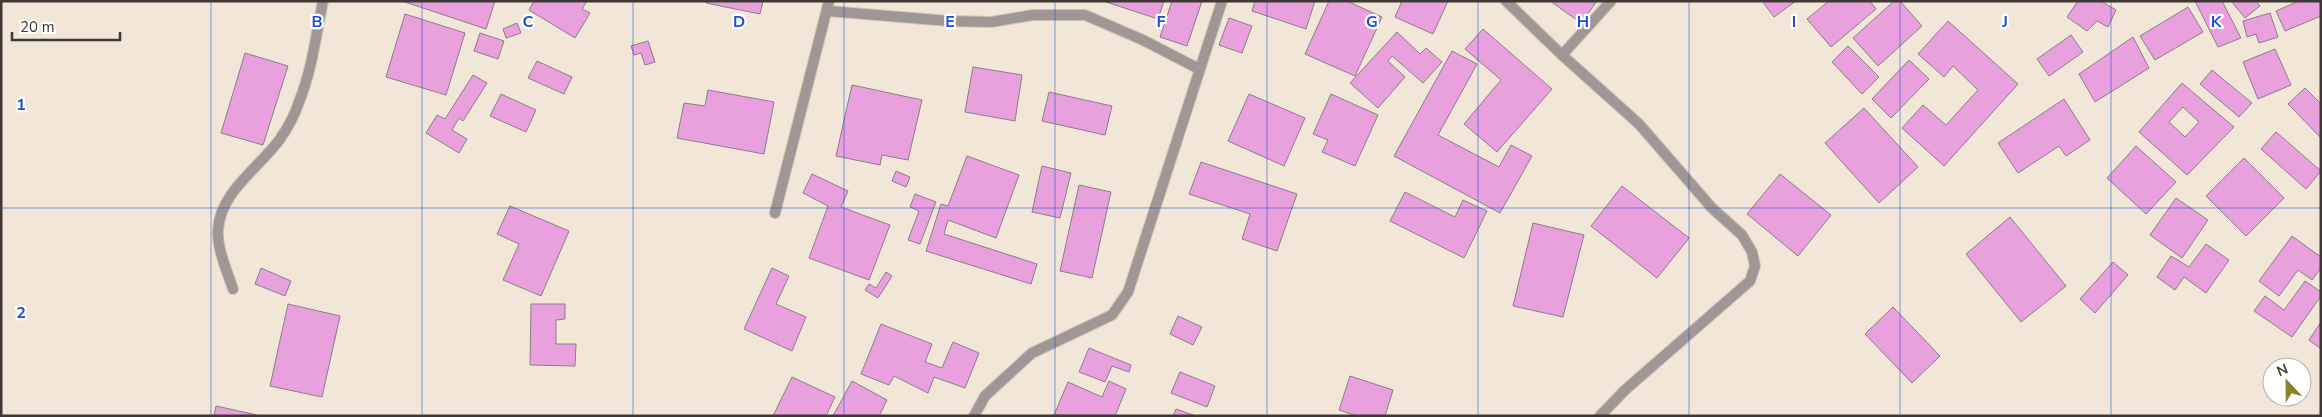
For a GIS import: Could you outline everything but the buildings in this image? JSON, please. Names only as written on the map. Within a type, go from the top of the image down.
[{"type":"street","points":[[233,289],[220,249],[218,230],[222,210],[233,193],[280,139],[299,102],[312,60],[323,1]]},
{"type":"street","points":[[974,416],[985,396],[1032,353],[1112,314],[1121,304],[1128,292],[1222,1]]},
{"type":"street","points":[[1506,1],[1562,55],[1639,124],[1712,208],[1742,235],[1752,252],[1755,266],[1750,280],[1675,349],[1625,390],[1600,416]]},
{"type":"street","points":[[1562,55],[1611,1]]},
{"type":"street","points":[[775,213],[828,6],[949,21],[992,22],[1033,15],[1085,15],[1143,40],[1199,69]]}]
